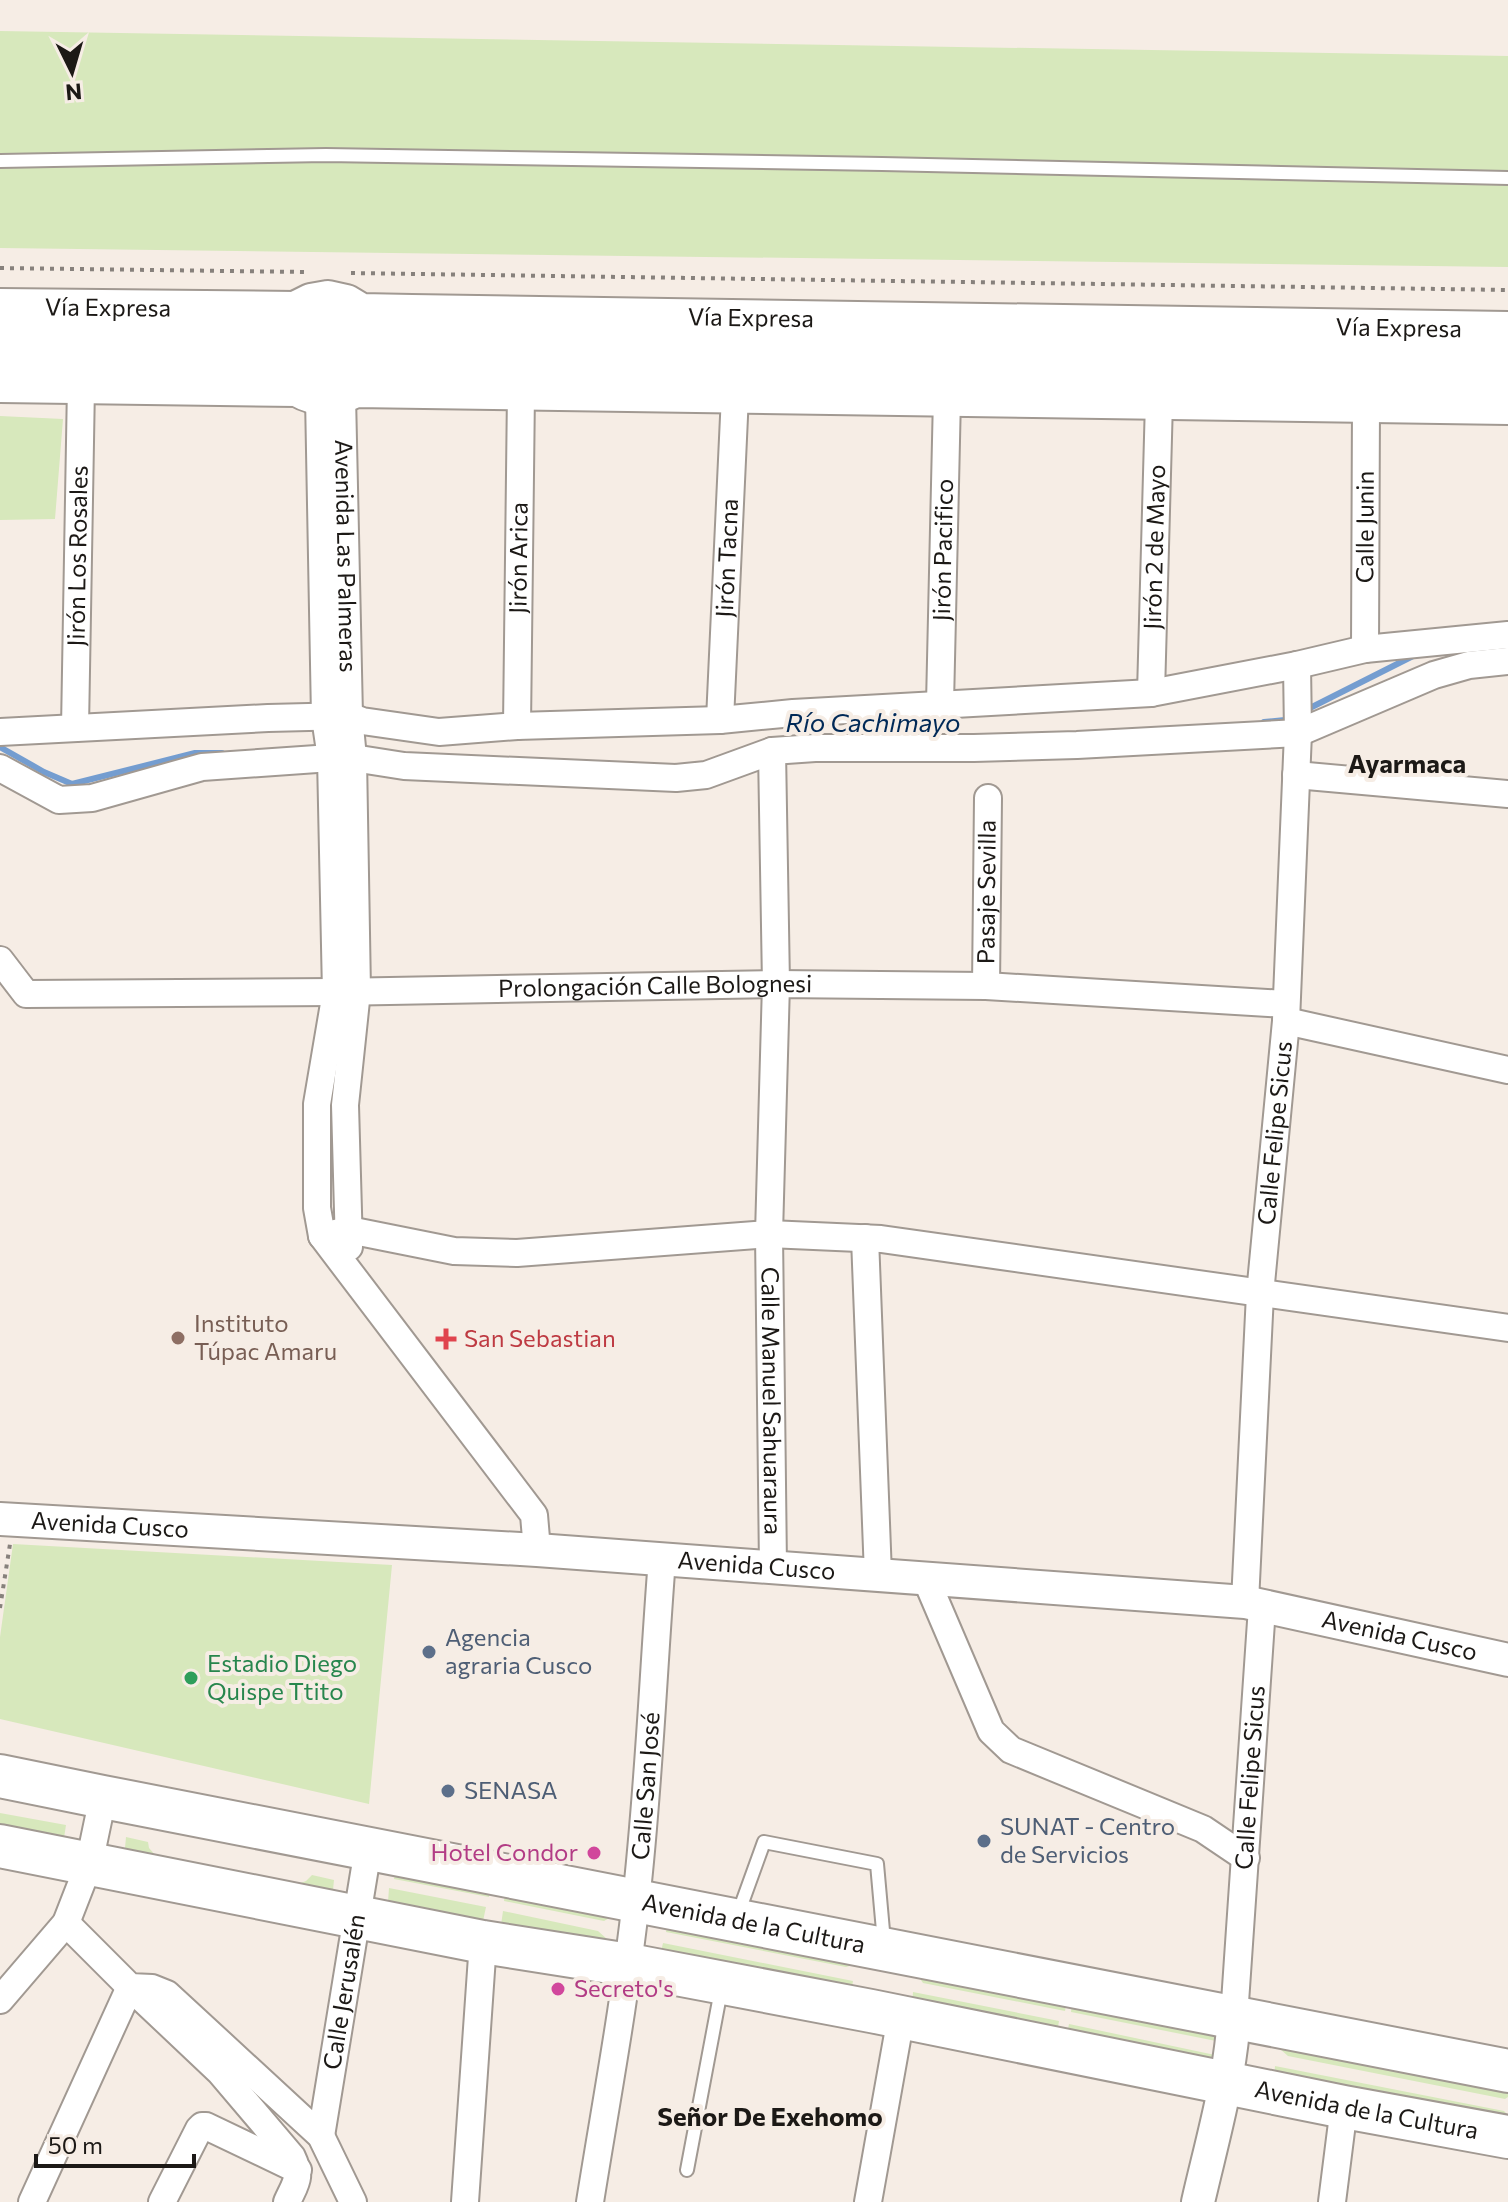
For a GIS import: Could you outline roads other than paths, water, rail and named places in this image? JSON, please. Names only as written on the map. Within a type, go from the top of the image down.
[{"type":"highway","name":"Avenida de la Cultura","points":[[0,1776],[1508,2071]]},
{"type":"highway","name":"Avenida de la Cultura","points":[[0,1846],[483,1942],[629,1965],[886,2014],[1508,2137]]},
{"type":"highway","points":[[885,1949],[886,2014]]},
{"type":"main road","name":"Vía Expresa","points":[[0,307],[521,391],[1508,406]]},
{"type":"main road","name":"Vía Expresa","points":[[0,384],[81,385],[770,319],[1508,330]]},
{"type":"main road","points":[[690,356],[770,319]]},
{"type":"main road","points":[[1035,323],[1124,363]]},
{"type":"main road","name":"Vía Expresa","points":[[0,331],[328,359]]},
{"type":"main road","name":"Vía Expresa","points":[[1124,363],[1508,355]]},
{"type":"main road","name":"Vía Expresa","points":[[0,360],[690,356],[1124,363],[1508,383]]},
{"type":"main road","points":[[690,356],[754,395]]},
{"type":"main road","points":[[1035,399],[1124,363]]},
{"type":"street","name":"Avenida Las Palmeras","points":[[328,359],[347,992]]},
{"type":"street","name":"Jirón Los Rosales","points":[[75,728],[81,385]]},
{"type":"street","name":"Jirón Arica","points":[[517,726],[521,391]]},
{"type":"street","name":"Jirón Tacna","points":[[720,720],[754,395]]},
{"type":"street","name":"Jirón Pacifico","points":[[940,704],[947,397]]},
{"type":"street","name":"Jirón 2 de Mayo","points":[[1151,693],[1159,401]]},
{"type":"street","name":"Calle Junin","points":[[1365,649],[1366,404]]},
{"type":"street","points":[[0,768],[59,800],[92,798],[202,767],[339,736],[362,721],[439,732],[517,726],[720,720],[793,713],[1151,693],[1365,649],[1508,635]]},
{"type":"street","points":[[0,732],[268,718],[339,736],[404,766],[676,778],[706,775],[772,751],[1077,745],[1298,733],[1434,675],[1469,665],[1508,661]]},
{"type":"street","name":"Calle Felipe Sicus","points":[[1234,2017],[1246,1858],[1260,1294],[1285,1012],[1298,733],[1297,665]]},
{"type":"street","name":"Calle Manuel Sahuaraura","points":[[772,751],[776,984],[769,1234],[773,1567]]},
{"type":"street","points":[[1296,775],[1508,794]]},
{"type":"street","name":"Pasaje Sevilla","points":[[986,986],[988,798]]},
{"type":"street","name":"Prolongación Calle Bolognesi","points":[[0,960],[26,994],[776,984],[986,986],[1285,1012],[1508,1070]]},
{"type":"street","points":[[347,992],[317,1104],[317,1208],[322,1236],[534,1515],[537,1550]]},
{"type":"street","points":[[347,992],[345,1105],[348,1270]]},
{"type":"street","points":[[317,1104],[345,1105]]},
{"type":"street","points":[[322,1236],[349,1230],[454,1251],[517,1253],[769,1234],[865,1238],[1508,1328]]},
{"type":"street","points":[[865,1238],[878,1575]]},
{"type":"street","name":"Avenida Cusco","points":[[7,1519],[537,1550],[1253,1604],[1508,1660]]},
{"type":"street","name":"Calle San José","points":[[590,2202],[629,1965],[649,1759],[662,1559]]},
{"type":"street","points":[[926,1579],[991,1731],[1011,1750],[1203,1829],[1246,1858]]},
{"type":"street","points":[[0,2000],[66,1923],[89,1864],[103,1797]]},
{"type":"street","name":"Calle Jerusalén","points":[[321,2136],[368,1849]]},
{"type":"street","points":[[66,1923],[220,2072],[292,2157],[298,2170],[297,2181],[287,2202]]},
{"type":"street","points":[[465,2202],[483,1942]]},
{"type":"street","points":[[130,1987],[152,1988],[167,1994],[321,2136],[353,2202]]},
{"type":"street","points":[[32,2202],[130,1987]]},
{"type":"street","points":[[868,2202],[886,2014]]},
{"type":"street","points":[[1198,2202],[1226,2083],[1234,2017]]},
{"type":"street","points":[[1332,2202],[1344,2107]]},
{"type":"street","points":[[162,2202],[202,2126],[298,2170]]},
{"type":"lane","points":[[0,161],[326,155],[1508,178]]},
{"type":"lane","points":[[736,1920],[764,1842],[877,1864],[885,1949]]},
{"type":"lane","points":[[687,2170],[723,1983]]},
{"type":"waterway","name":"Río Cachimayo","points":[[1306,710],[1417,654]]},
{"type":"waterway","name":"Río Cachimayo","points":[[1264,722],[1292,717]]},
{"type":"waterway","name":"Río Cachimayo","points":[[0,747],[72,784],[195,753],[222,753]]},
{"type":"place","name":"Instituto Túpac Amaru","points":[[178,1338]]},
{"type":"place","name":"San Sebastian","points":[[446,1339]]},
{"type":"place","name":"Agencia agraria Cusco","points":[[429,1652]]},
{"type":"place","name":"Estadio Diego Quispe Ttito","points":[[191,1678]]},
{"type":"place","name":"SENASA","points":[[448,1791]]},
{"type":"place","name":"SUNAT - Centro de Servicios","points":[[984,1841]]},
{"type":"place","name":"Hotel Condor","points":[[594,1853]]},
{"type":"place","name":"Secreto's","points":[[558,1989]]},
{"type":"district","name":"Ayarmaca","points":[[1407,764]]},
{"type":"district","name":"Señor De Exehomo","points":[[770,2117]]}]
